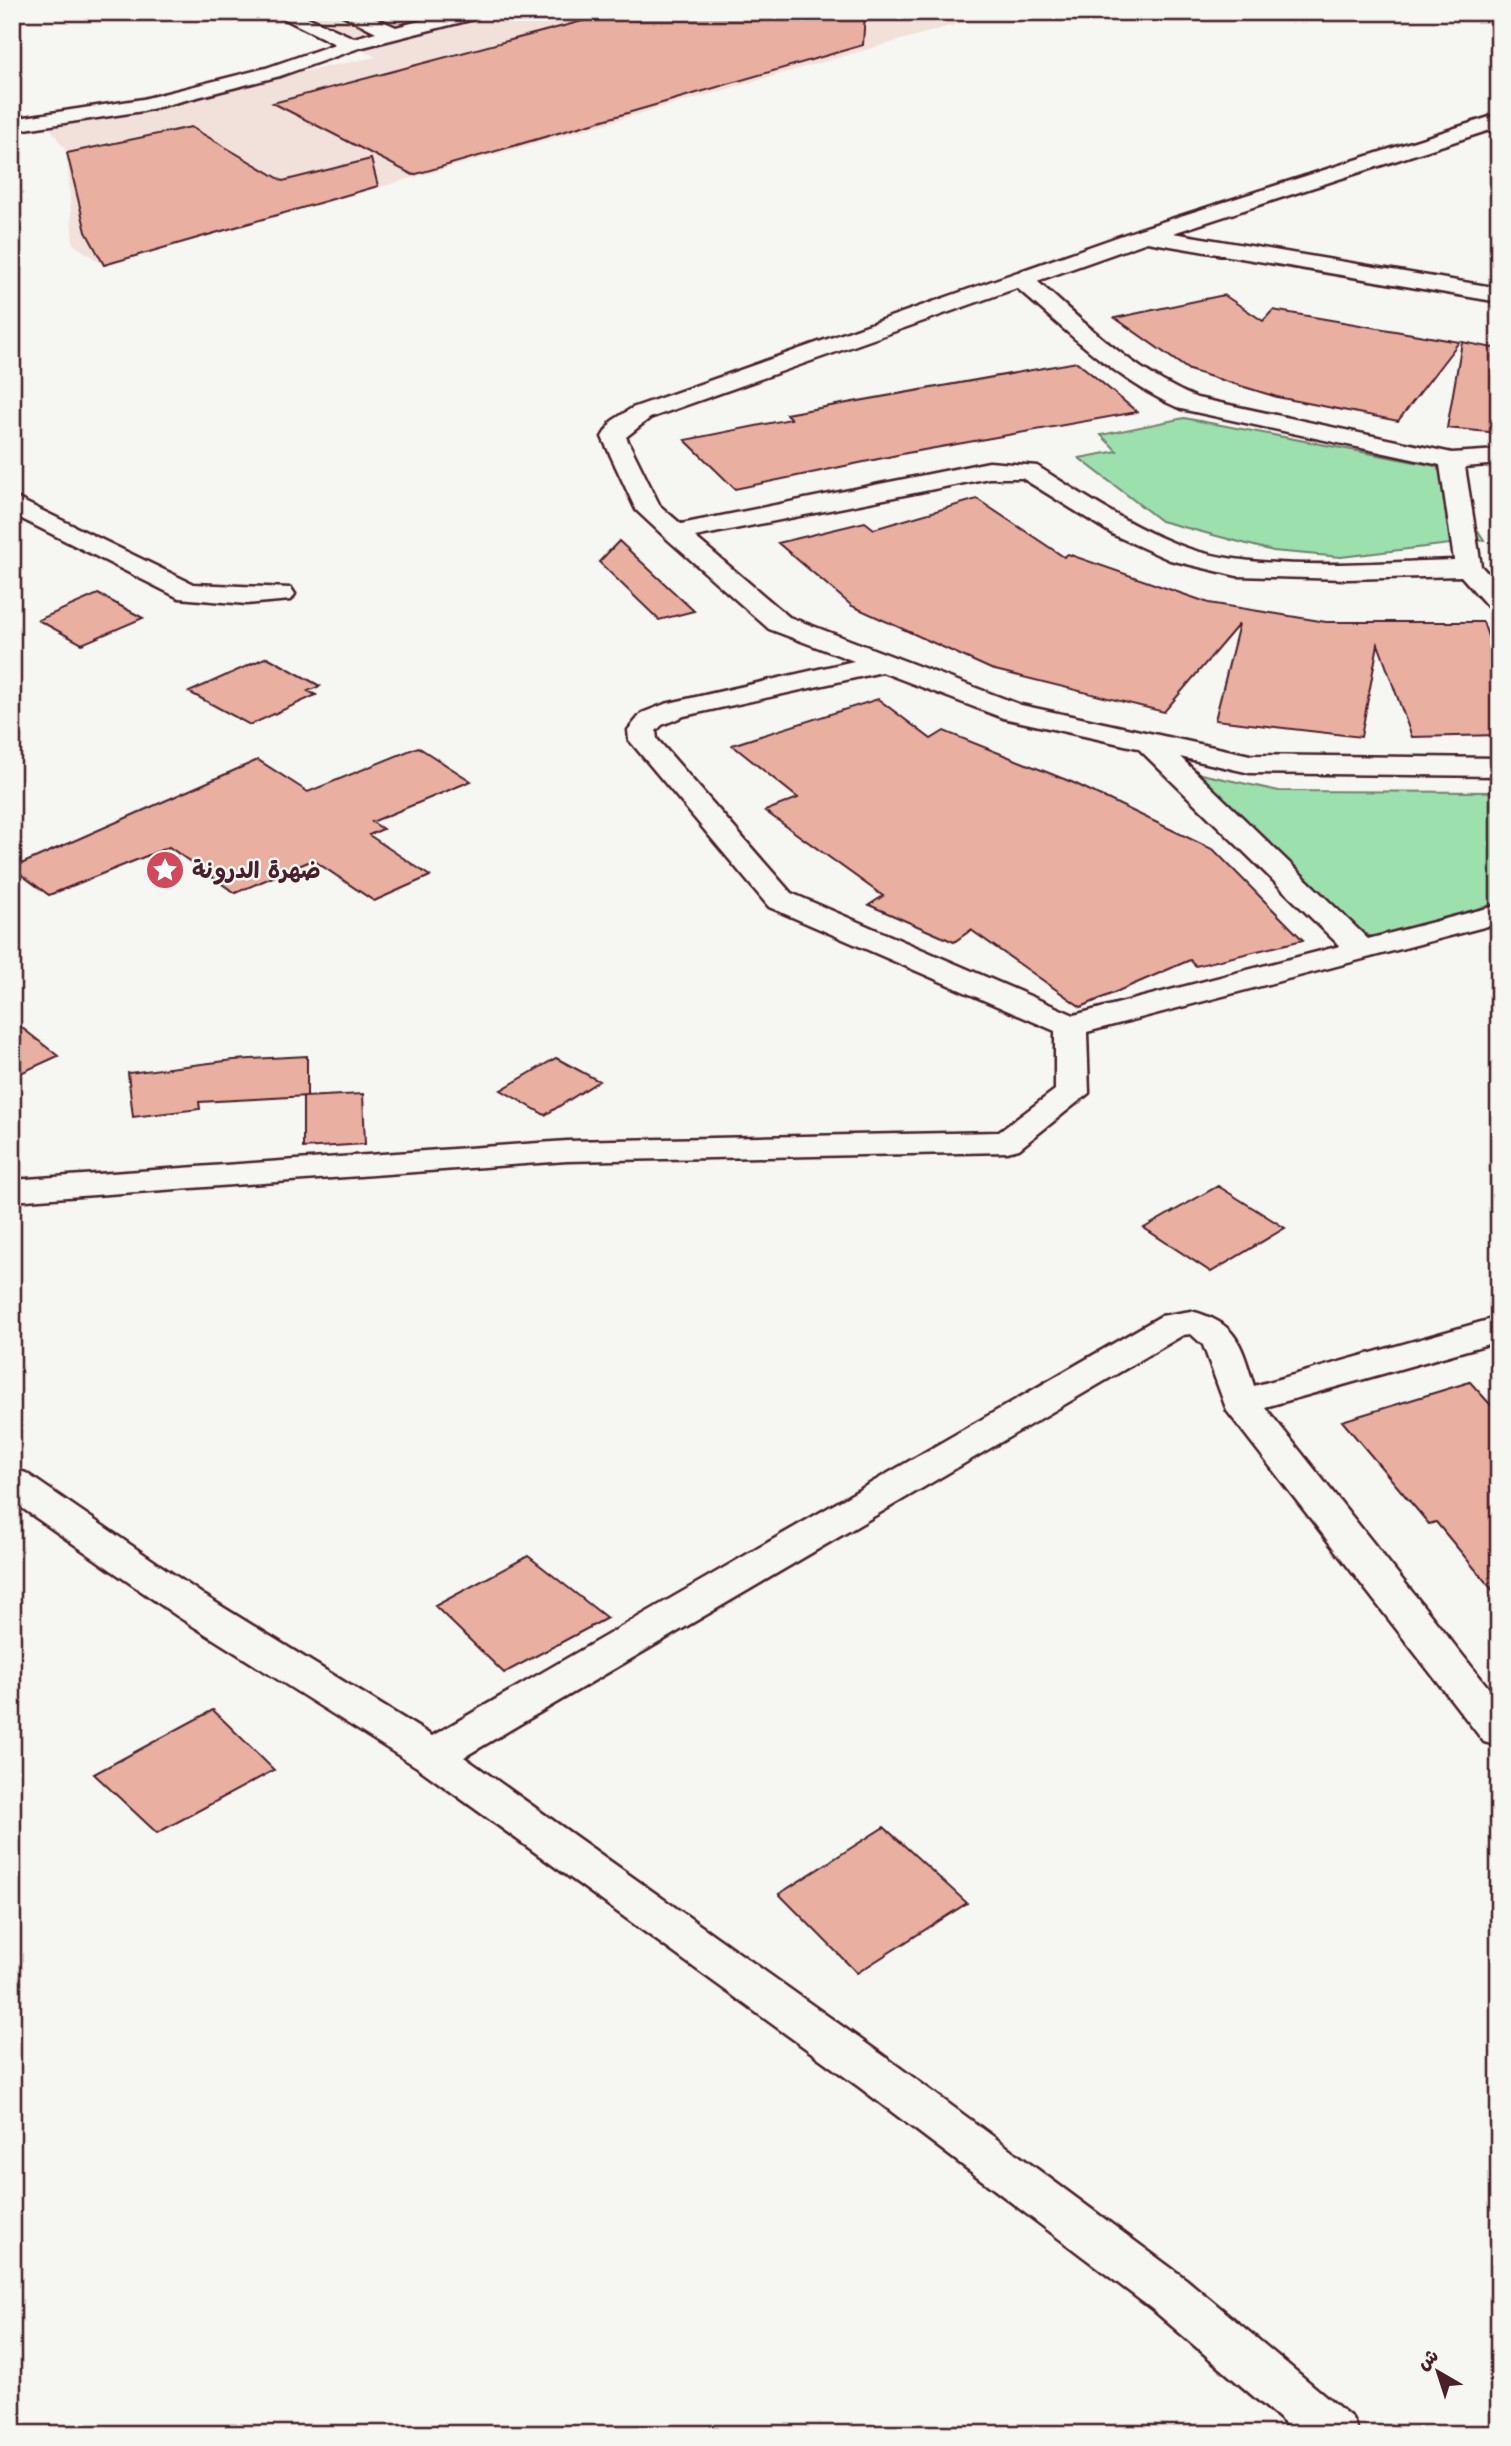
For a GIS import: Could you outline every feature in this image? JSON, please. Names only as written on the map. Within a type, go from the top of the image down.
[{"type":"street","points":[[280,12],[352,44]]},
{"type":"street","points":[[345,12],[396,34]]},
{"type":"street","points":[[12,125],[143,105],[273,72],[352,44],[479,12]]},
{"type":"street","points":[[1499,120],[1144,235],[641,413],[621,426],[614,437],[620,456],[649,510],[779,623],[1013,712],[1250,764],[1499,767]]},
{"type":"street","points":[[1144,235],[1499,295]]},
{"type":"street","points":[[1021,279],[1139,379],[1170,397],[1190,404],[1452,460],[1499,457]]},
{"type":"street","points":[[1452,460],[1468,568],[1499,603]]},
{"type":"street","points":[[675,533],[989,470],[1012,468],[1041,476],[1123,530],[1179,554],[1237,568],[1347,571],[1468,568]]},
{"type":"street","points":[[12,504],[188,592],[246,596],[282,594]]},
{"type":"street","points":[[883,663],[675,710],[652,719],[642,730],[643,740],[780,900],[1071,1026],[1499,914]]},
{"type":"street","points":[[1148,742],[1362,950]]},
{"type":"street","points":[[12,1191],[581,1150],[1007,1142],[1072,1093],[1071,1026]]},
{"type":"street","points":[[432,1756],[1174,1324],[1191,1320],[1204,1323],[1214,1332],[1240,1402],[1495,1719]]},
{"type":"street","points":[[1240,1402],[1499,1329]]},
{"type":"street","points":[[12,1482],[191,1606],[432,1756],[875,2074],[1169,2294],[1334,2434]]},
{"type":"shaded area","points":[[280,12],[1000,12],[104,265],[73,244],[67,153],[46,121],[376,57]]},
{"type":"green space","points":[[1184,418],[1436,466],[1484,540],[1341,557],[1273,551],[1161,521],[1079,458],[1117,451],[1101,435]]},
{"type":"green space","points":[[1187,771],[1279,791],[1499,792],[1499,915],[1387,943],[1360,932]]},
{"type":"building","points":[[589,12],[865,12],[863,45],[413,175],[273,103],[590,19]]},
{"type":"building","points":[[191,127],[283,181],[371,159],[378,186],[104,265],[86,232],[67,153]]},
{"type":"building","points":[[1224,295],[1263,321],[1273,310],[1459,342],[1398,421],[1277,397],[1189,370],[1115,318]]},
{"type":"building","points":[[1462,342],[1499,349],[1499,433],[1447,428]]},
{"type":"building","points":[[1077,362],[1137,412],[907,453],[735,489],[685,440],[791,419],[786,414]]},
{"type":"building","points":[[977,499],[1064,557],[1068,554],[1209,603],[1326,622],[1483,622],[1499,668],[1499,735],[1412,737],[1378,644],[1361,737],[1215,720],[1239,624],[1164,712],[991,669],[852,606],[778,543],[865,522],[874,529]]},
{"type":"building","points":[[619,541],[694,611],[659,620],[599,562]]},
{"type":"building","points":[[98,594],[143,618],[82,644],[38,620]]},
{"type":"building","points":[[267,657],[320,686],[308,691],[316,695],[250,725],[189,692]]},
{"type":"building","points":[[878,699],[931,739],[944,731],[1074,783],[1214,850],[1303,940],[1196,966],[1190,960],[1081,1007],[971,930],[954,942],[869,905],[883,896],[765,811],[798,798],[732,745]]},
{"type":"building","points":[[418,747],[471,781],[372,822],[383,829],[369,835],[430,876],[374,901],[313,860],[235,893],[169,847],[49,895],[12,868],[258,760],[308,792]]},
{"type":"building","points":[[12,1020],[58,1056],[12,1077]]},
{"type":"building","points":[[307,1056],[307,1096],[199,1102],[200,1109],[133,1117],[128,1073],[234,1060]]},
{"type":"building","points":[[556,1058],[599,1081],[545,1115],[501,1090]]},
{"type":"building","points":[[363,1094],[365,1144],[303,1148],[303,1097]]},
{"type":"building","points":[[1218,1186],[1285,1228],[1211,1272],[1144,1228]]},
{"type":"building","points":[[1470,1382],[1499,1414],[1499,1598],[1436,1522],[1429,1524],[1342,1421]]},
{"type":"building","points":[[528,1556],[607,1618],[504,1673],[435,1606]]},
{"type":"building","points":[[213,1710],[274,1770],[157,1833],[94,1774]]},
{"type":"building","points":[[884,1827],[967,1903],[857,1973],[779,1894]]},
{"type":"place","name":"ضهرة الدرونة","points":[[165,870]]}]
